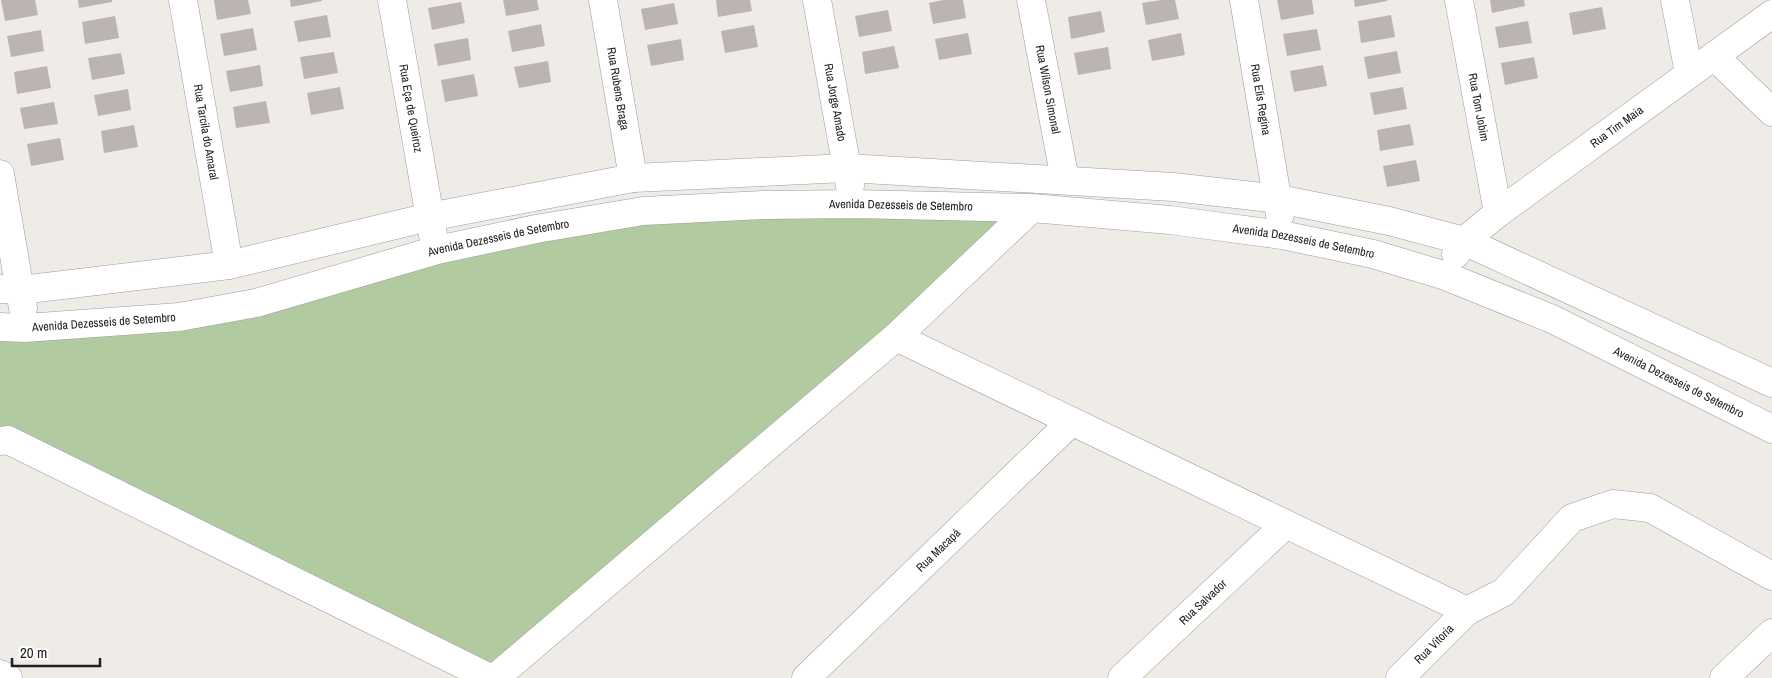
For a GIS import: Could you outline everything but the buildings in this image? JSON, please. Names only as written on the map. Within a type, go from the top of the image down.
[{"type":"street","name":"Rua Tarcila do Amaral","points":[[184,0],[229,265]]},
{"type":"street","name":"Rua Eça de Queiroz","points":[[392,0],[429,217],[437,250]]},
{"type":"street","name":"Rua Rubens Braga","points":[[603,0],[633,178]]},
{"type":"street","name":"Rua Jorge Amado","points":[[817,0],[854,204]]},
{"type":"street","name":"Rua Wilson Simonal","points":[[1031,0],[1065,180]]},
{"type":"street","name":"Rua Elis Regina","points":[[1244,0],[1278,199],[1282,234]]},
{"type":"street","name":"Rua Tom Jobim","points":[[1459,0],[1498,213]]},
{"type":"street","points":[[1675,0],[1688,74]]},
{"type":"street","name":"Rua Tim Maia","points":[[1443,275],[1464,241],[1498,213],[1772,14]]},
{"type":"street","points":[[1714,56],[1772,112]]},
{"type":"street","points":[[10,290],[229,265],[429,217],[633,178],[847,168],[1173,187],[1278,199],[1389,221],[1464,241],[1772,383]]},
{"type":"street","points":[[0,174],[13,327]]},
{"type":"street","name":"Avenida Dezesseis de Setembro","points":[[13,327],[179,317],[256,303],[437,250],[536,228],[643,211],[763,205],[854,204],[1032,208],[1170,220],[1282,234],[1373,254],[1443,275],[1552,319],[1772,429]]},
{"type":"street","points":[[495,678],[896,337],[1032,208]]},
{"type":"street","points":[[896,337],[1467,611]]},
{"type":"street","name":"Rua Macapá","points":[[806,678],[1071,422]]},
{"type":"street","points":[[0,442],[8,440],[490,678]]},
{"type":"street","name":"Rua Vitoria","points":[[1400,678],[1467,611],[1504,592],[1572,518],[1612,504],[1650,508],[1772,576]]},
{"type":"street","name":"Rua Salvador","points":[[1122,678],[1285,525]]},
{"type":"street","points":[[1724,678],[1772,633]]},
{"type":"street","points":[[0,674],[8,678]]},
{"type":"green space","points":[[1032,208],[495,678],[0,441],[0,325],[256,303],[573,223]]}]
